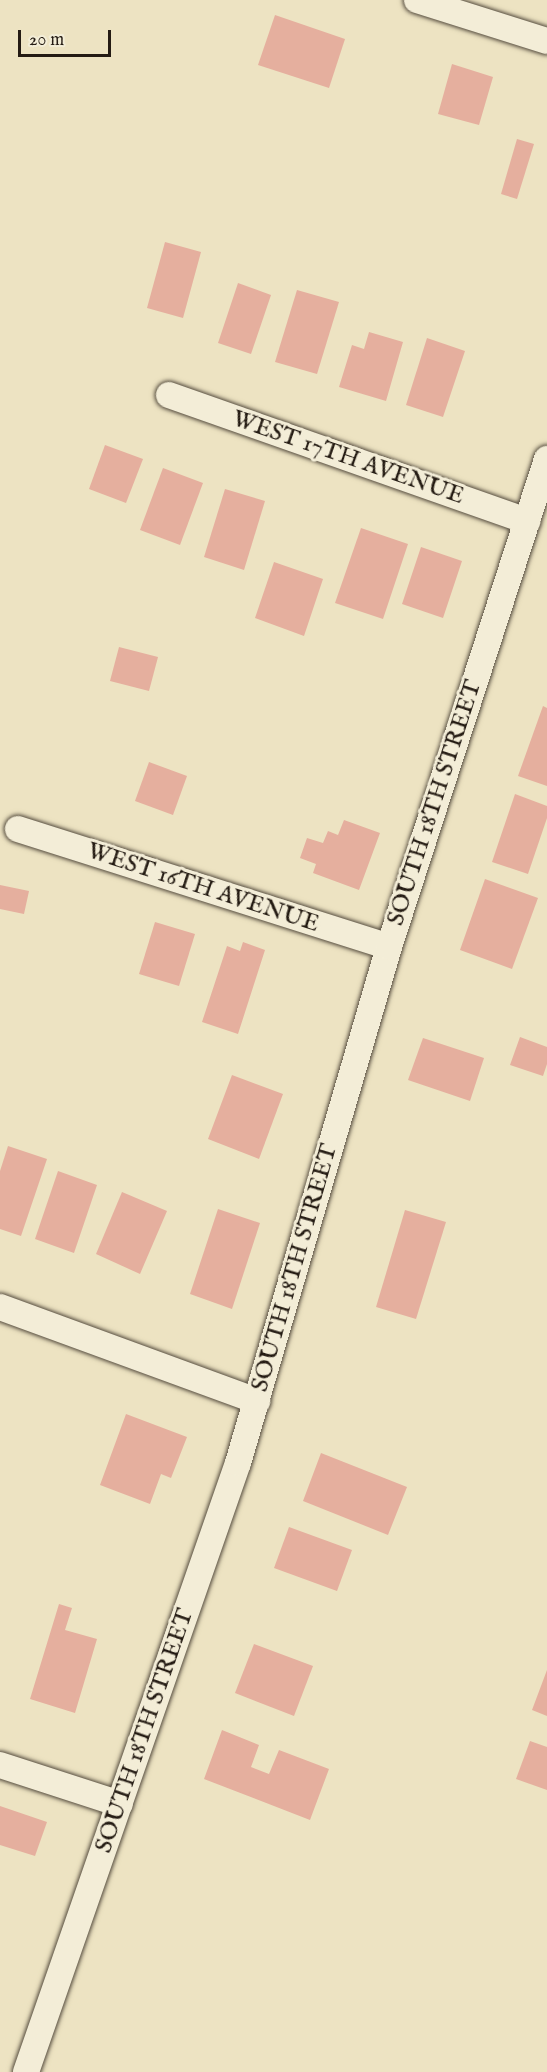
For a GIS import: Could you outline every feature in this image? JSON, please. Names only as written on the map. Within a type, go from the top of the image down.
[{"type":"street","points":[[417,0],[547,41]]},
{"type":"street","name":"WEST 17TH AVENUE","points":[[169,395],[527,521]]},
{"type":"street","name":"SOUTH 18TH STREET","points":[[26,2072],[238,1463],[389,947],[547,459]]},
{"type":"street","name":"WEST 16TH AVENUE","points":[[18,829],[389,947]]},
{"type":"street","points":[[0,1307],[257,1401]]},
{"type":"street","points":[[0,1766],[120,1804]]},
{"type":"building","points":[[275,15],[345,39],[329,88],[258,65]]},
{"type":"building","points":[[452,64],[493,77],[479,125],[438,114]]},
{"type":"building","points":[[517,139],[534,144],[517,199],[501,194]]},
{"type":"building","points":[[165,242],[201,252],[183,318],[147,308]]},
{"type":"building","points":[[238,283],[271,295],[251,354],[218,343]]},
{"type":"building","points":[[297,290],[339,302],[317,374],[275,362]]},
{"type":"building","points":[[369,332],[403,342],[386,401],[339,387],[352,345],[364,349]]},
{"type":"building","points":[[427,338],[465,351],[443,417],[406,405]]},
{"type":"building","points":[[105,445],[143,459],[126,503],[89,489]]},
{"type":"building","points":[[163,468],[203,483],[180,545],[140,530]]},
{"type":"building","points":[[225,489],[265,501],[244,570],[204,557]]},
{"type":"building","points":[[361,528],[408,544],[383,619],[335,603]]},
{"type":"building","points":[[421,547],[462,561],[443,618],[402,604]]},
{"type":"building","points":[[274,562],[323,579],[304,636],[255,618]]},
{"type":"building","points":[[119,647],[158,657],[149,691],[110,681]]},
{"type":"building","points":[[543,706],[547,708],[547,786],[518,776]]},
{"type":"building","points":[[149,762],[187,776],[173,815],[135,801]]},
{"type":"building","points":[[515,794],[547,806],[547,818],[528,874],[492,862]]},
{"type":"building","points":[[344,820],[380,833],[359,890],[313,873],[316,864],[300,858],[307,838],[323,843],[328,831],[338,835]]},
{"type":"building","points":[[485,879],[538,898],[512,969],[460,950]]},
{"type":"building","points":[[0,885],[29,891],[24,914],[0,909]]},
{"type":"building","points":[[155,922],[195,934],[179,986],[139,974]]},
{"type":"building","points":[[243,942],[265,950],[238,1034],[202,1022],[227,946],[240,951]]},
{"type":"building","points":[[520,1037],[547,1047],[547,1064],[543,1076],[510,1065]]},
{"type":"building","points":[[423,1038],[484,1058],[470,1101],[408,1080]]},
{"type":"building","points":[[232,1075],[283,1094],[259,1159],[208,1139]]},
{"type":"building","points":[[8,1146],[47,1159],[21,1236],[0,1229],[0,1171]]},
{"type":"building","points":[[58,1171],[97,1185],[74,1253],[35,1239]]},
{"type":"building","points":[[122,1192],[167,1211],[140,1274],[96,1254]]},
{"type":"building","points":[[218,1209],[260,1223],[232,1309],[190,1294]]},
{"type":"building","points":[[405,1210],[446,1222],[416,1319],[376,1307]]},
{"type":"building","points":[[126,1414],[187,1437],[171,1478],[161,1474],[150,1504],[100,1485]]},
{"type":"building","points":[[321,1453],[407,1487],[388,1535],[303,1501]]},
{"type":"building","points":[[289,1527],[352,1550],[337,1591],[274,1568]]},
{"type":"building","points":[[59,1604],[72,1608],[65,1630],[97,1639],[75,1713],[30,1699]]},
{"type":"building","points":[[254,1644],[313,1666],[294,1716],[235,1693]]},
{"type":"building","points":[[547,1670],[547,1716],[532,1710]]},
{"type":"building","points":[[222,1730],[259,1745],[251,1767],[269,1774],[279,1750],[329,1769],[310,1820],[204,1779]]},
{"type":"building","points":[[530,1741],[547,1747],[547,1790],[516,1779]]},
{"type":"building","points":[[0,1806],[47,1822],[35,1856],[0,1845]]}]
